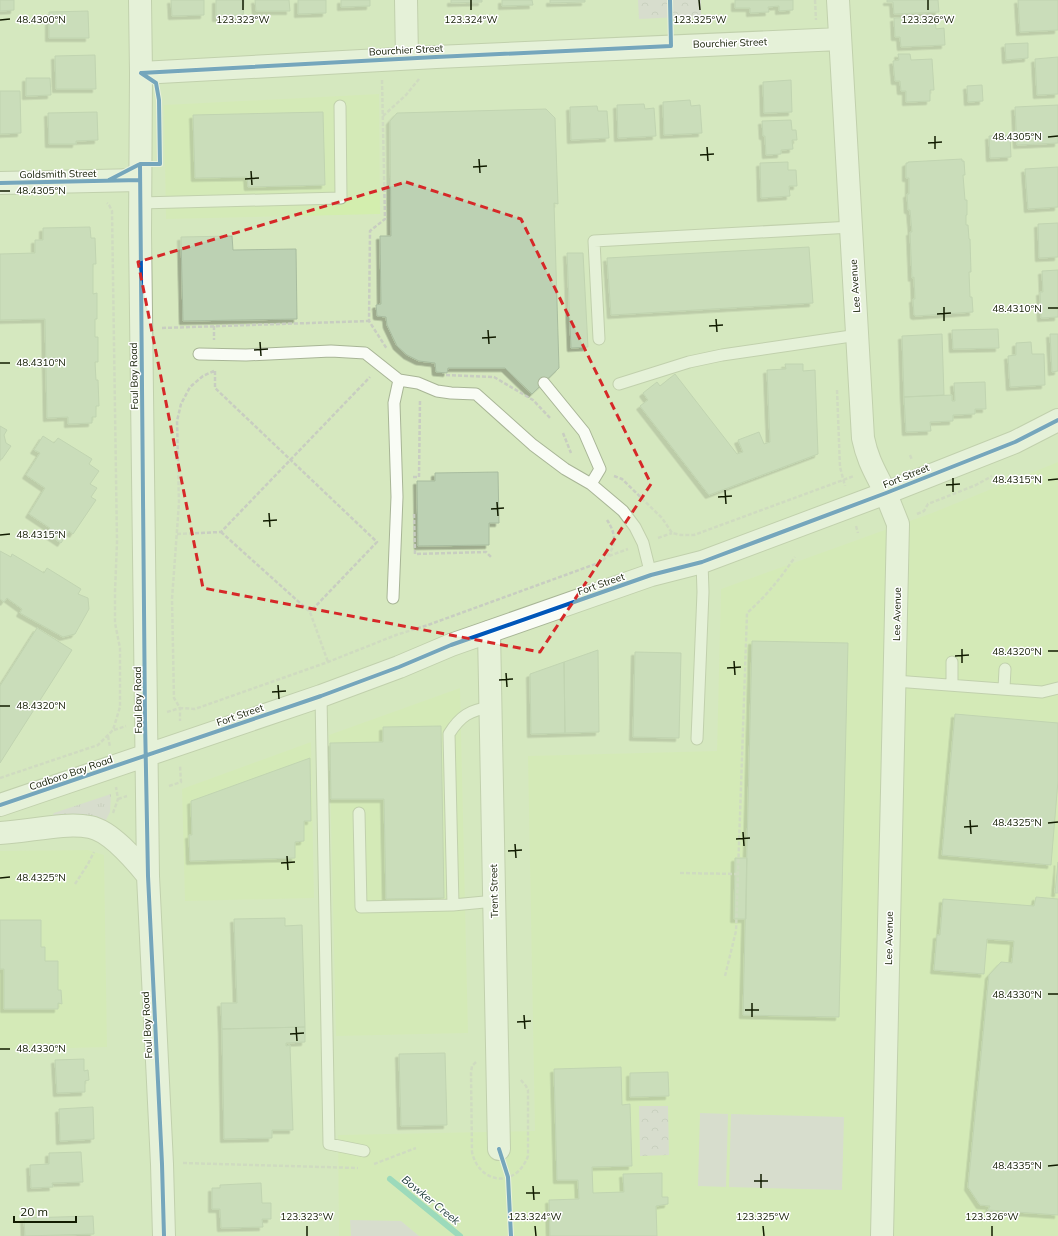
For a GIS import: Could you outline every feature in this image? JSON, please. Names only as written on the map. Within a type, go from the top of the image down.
[{"type":"street","name":"Foul Bay Road","points":[[140,0],[141,328],[148,876],[164,1236]]},
{"type":"street","points":[[406,0],[407,58]]},
{"type":"street","name":"Lee Avenue","points":[[838,0],[864,438],[866,452],[872,468],[886,493],[898,524],[882,1236]]},
{"type":"street","name":"Bourchier Street","points":[[141,73],[407,58],[840,39]]},
{"type":"street","name":"Goldsmith Street","points":[[0,183],[140,180]]},
{"type":"street","name":"Fort Street","points":[[146,756],[321,696],[489,632],[651,575],[702,562],[886,493],[1015,442],[1058,420]]},
{"type":"street","name":"Trent Street","points":[[489,632],[499,1149]]},
{"type":"street","name":"Cadboro Bay Road","points":[[0,805],[146,756]]},
{"type":"street","points":[[0,833],[75,826],[91,827],[127,850],[148,876]]},
{"type":"lane","points":[[140,203],[342,198],[340,106]]},
{"type":"lane","points":[[599,338],[594,241],[852,228]]},
{"type":"lane","points":[[619,384],[689,362],[715,356],[858,335]]},
{"type":"lane","points":[[199,354],[246,355],[331,351],[365,352],[399,380],[418,383],[437,391],[476,394],[533,445],[565,469],[591,484],[623,511],[635,527],[643,543],[651,575]]},
{"type":"lane","points":[[393,598],[397,497],[394,403],[399,380]]},
{"type":"lane","points":[[544,383],[584,432],[600,469],[591,484]]},
{"type":"lane","points":[[697,739],[703,592],[702,562]]},
{"type":"lane","points":[[952,662],[952,684]]},
{"type":"lane","points":[[1004,688],[1005,669]]},
{"type":"lane","points":[[895,680],[1042,692],[1058,688]]},
{"type":"lane","points":[[321,696],[329,1144],[364,1151]]},
{"type":"lane","points":[[452,905],[449,734],[455,724],[463,717],[476,709],[490,706]]},
{"type":"lane","points":[[359,813],[361,907],[452,905],[495,901]]},
{"type":"path","points":[[383,116],[406,95],[436,57]]},
{"type":"path","points":[[177,534],[221,532],[391,355],[369,321],[370,231],[385,219],[382,60]]},
{"type":"path","points":[[0,778],[98,745],[113,730],[120,707],[120,648],[115,623],[118,542],[112,211],[109,205],[104,201]]},
{"type":"path","points":[[141,328],[369,321]]},
{"type":"path","points":[[214,326],[215,388],[377,542],[310,612]]},
{"type":"path","points":[[215,371],[203,376],[190,387],[181,404],[177,421],[179,503],[172,599],[174,698],[180,708],[195,709],[601,562],[609,556],[614,545],[614,534],[604,516]]},
{"type":"path","points":[[413,484],[413,477],[419,477],[420,404],[418,383],[428,374],[494,377],[533,400],[552,420]]},
{"type":"path","points":[[561,430],[573,458],[565,469]]},
{"type":"path","points":[[600,469],[622,479],[662,518],[672,533],[681,535],[694,535],[843,481]]},
{"type":"path","points":[[898,524],[924,511],[928,504],[976,485],[997,473]]},
{"type":"path","points":[[414,508],[415,554],[486,552],[491,557]]},
{"type":"path","points":[[221,532],[310,612],[328,662]]},
{"type":"path","points":[[725,976],[736,931],[747,613],[763,599],[776,584],[795,557]]},
{"type":"path","points":[[680,873],[738,874]]},
{"type":"path","points":[[371,1165],[416,1148]]},
{"type":"path","points":[[499,1149],[508,1177],[508,1185]]},
{"type":"path","points":[[162,1164],[364,1168]]},
{"type":"highlighted area","points":[[406,182],[521,219],[651,484],[540,652],[203,588],[138,262]]},
{"type":"shaded area","points":[[379,94],[380,214],[166,219],[164,105]]},
{"type":"shaded area","points":[[1058,462],[1058,1236],[339,1236],[338,1135],[535,1131],[528,756],[717,751],[721,589],[932,513]]},
{"type":"shaded area","points":[[460,688],[468,1033],[336,1036],[329,735]]},
{"type":"shaded area","points":[[311,742],[314,898],[185,901],[182,789]]},
{"type":"shaded area","points":[[88,850],[104,855],[107,1047],[0,1050],[0,851]]},
{"type":"green space","points":[[638,0],[701,0],[701,16],[639,19]]},
{"type":"green space","points":[[111,794],[110,812],[103,826],[52,816],[54,813]]},
{"type":"green space","points":[[639,1106],[668,1106],[669,1155],[640,1156]]},
{"type":"green space","points":[[700,1113],[728,1114],[726,1187],[698,1186]]},
{"type":"green space","points":[[731,1114],[844,1117],[842,1190],[729,1187]]},
{"type":"green space","points":[[350,1220],[401,1221],[419,1236],[351,1236]]},
{"type":"building","points":[[0,0],[14,0],[14,10],[0,11]]},
{"type":"building","points":[[171,0],[204,0],[204,15],[172,16]]},
{"type":"building","points":[[216,0],[244,0],[243,18],[216,18]]},
{"type":"building","points":[[255,0],[289,0],[290,11],[256,11]]},
{"type":"building","points":[[298,0],[326,0],[326,13],[298,14]]},
{"type":"building","points":[[341,0],[370,0],[370,6],[341,7]]},
{"type":"building","points":[[451,0],[482,0],[482,2],[451,3]]},
{"type":"building","points":[[502,0],[532,0],[533,5],[502,6]]},
{"type":"building","points":[[550,0],[585,0],[585,2],[550,3]]},
{"type":"building","points":[[735,0],[793,0],[793,10],[779,11],[779,6],[768,7],[769,12],[750,13],[750,8],[735,8]]},
{"type":"building","points":[[887,0],[938,0],[939,12],[894,14],[893,2],[887,2]]},
{"type":"building","points":[[1018,0],[1058,0],[1058,30],[1020,32]]},
{"type":"building","points":[[88,11],[89,38],[49,38],[49,12]]},
{"type":"building","points":[[935,16],[936,29],[944,28],[945,45],[901,47],[900,37],[895,37],[894,18]]},
{"type":"building","points":[[1028,43],[1028,58],[1006,60],[1005,44]]},
{"type":"building","points":[[898,54],[910,54],[911,60],[932,59],[934,90],[930,90],[930,101],[906,102],[906,91],[901,91],[900,81],[895,81],[893,61],[899,60]]},
{"type":"building","points":[[95,55],[96,89],[56,89],[55,56]]},
{"type":"building","points":[[1058,57],[1058,94],[1037,95],[1035,59]]},
{"type":"building","points":[[26,78],[50,78],[51,95],[26,96]]},
{"type":"building","points":[[791,80],[792,112],[764,113],[763,82]]},
{"type":"building","points":[[982,85],[983,101],[968,102],[967,86]]},
{"type":"building","points":[[0,91],[20,91],[21,133],[0,134]]},
{"type":"building","points":[[690,100],[691,106],[700,105],[702,133],[664,135],[663,102]]},
{"type":"building","points":[[644,104],[645,109],[654,108],[656,136],[618,138],[617,105]]},
{"type":"building","points":[[1058,105],[1058,143],[1017,145],[1015,107]]},
{"type":"building","points":[[597,106],[598,111],[607,111],[609,138],[571,140],[570,107]]},
{"type":"building","points":[[546,109],[555,118],[558,204],[554,203],[559,368],[532,394],[505,368],[448,368],[447,373],[436,372],[435,363],[419,361],[407,355],[397,346],[387,325],[386,317],[377,316],[376,305],[381,304],[380,236],[391,236],[390,121],[397,113]]},
{"type":"building","points":[[97,112],[98,140],[76,141],[76,144],[49,144],[48,113]]},
{"type":"building","points":[[323,112],[325,185],[248,187],[247,177],[195,178],[193,115]]},
{"type":"building","points":[[791,120],[792,130],[796,130],[797,140],[792,140],[793,149],[781,150],[781,154],[766,155],[765,136],[763,136],[762,121]]},
{"type":"building","points":[[1010,135],[1011,157],[990,158],[989,136]]},
{"type":"building","points":[[962,159],[962,161],[964,161],[965,175],[963,175],[965,200],[967,200],[966,225],[968,225],[970,239],[970,297],[972,297],[973,312],[916,316],[914,315],[913,299],[915,299],[914,277],[912,278],[910,232],[912,232],[907,194],[909,194],[909,178],[906,178],[906,163]]},
{"type":"building","points":[[788,162],[788,170],[796,170],[797,186],[789,186],[790,196],[761,198],[760,163]]},
{"type":"building","points":[[1058,167],[1058,207],[1028,209],[1025,169]]},
{"type":"building","points":[[1058,223],[1058,257],[1039,258],[1038,224]]},
{"type":"building","points":[[90,227],[91,238],[95,238],[96,264],[93,264],[93,294],[97,293],[95,337],[98,337],[98,362],[95,362],[96,380],[98,380],[99,406],[96,406],[96,417],[92,417],[92,423],[68,424],[68,417],[47,418],[45,319],[0,320],[0,254],[35,253],[35,240],[43,240],[43,228]]},
{"type":"building","points":[[232,236],[233,250],[296,249],[297,319],[183,321],[181,237]]},
{"type":"building","points":[[809,247],[813,303],[611,315],[607,258]]},
{"type":"building","points":[[567,253],[583,253],[588,347],[571,348]]},
{"type":"building","points":[[1058,270],[1058,317],[1041,318],[1040,292],[1043,292],[1042,271]]},
{"type":"building","points":[[998,329],[999,348],[953,349],[952,330]]},
{"type":"building","points":[[942,334],[944,395],[904,397],[902,336]]},
{"type":"building","points":[[1050,334],[1058,334],[1058,371],[1052,372]]},
{"type":"building","points":[[1031,342],[1032,354],[1044,354],[1045,385],[1010,387],[1008,356],[1016,355],[1016,343]]},
{"type":"building","points":[[785,364],[803,364],[803,371],[815,370],[818,454],[709,495],[640,406],[648,400],[643,393],[657,382],[660,386],[675,374],[737,454],[743,452],[738,440],[759,432],[764,444],[770,442],[767,370],[786,369]]},
{"type":"building","points":[[985,382],[986,409],[975,409],[975,414],[953,415],[953,421],[930,422],[931,431],[906,432],[904,397],[952,395],[952,401],[955,401],[954,383]]},
{"type":"building","points":[[0,426],[7,430],[4,435],[6,443],[11,446],[0,460]]},
{"type":"building","points":[[43,436],[54,443],[58,438],[92,459],[89,464],[99,471],[90,484],[97,488],[91,497],[96,500],[73,534],[69,531],[61,543],[46,533],[50,528],[29,514],[45,488],[26,475],[40,453],[34,450]]},
{"type":"building","points":[[498,472],[499,523],[489,523],[489,545],[418,546],[417,481],[435,481],[435,473]]},
{"type":"building","points":[[0,551],[11,557],[12,554],[44,573],[47,568],[81,589],[78,594],[88,598],[89,609],[75,634],[63,637],[20,613],[22,609],[7,598],[4,602],[0,599]]},
{"type":"building","points":[[37,628],[72,650],[0,763],[0,686]]},
{"type":"building","points":[[752,641],[848,643],[839,1017],[743,1015]]},
{"type":"building","points":[[598,650],[599,732],[565,733],[564,662]]},
{"type":"building","points":[[635,652],[681,653],[679,738],[633,737]]},
{"type":"building","points":[[564,662],[565,733],[531,734],[530,674]]},
{"type":"building","points":[[955,714],[1058,723],[1058,781],[1051,865],[942,855]]},
{"type":"building","points":[[441,726],[444,898],[386,899],[384,799],[331,799],[330,743],[383,742],[383,727]]},
{"type":"building","points":[[310,758],[311,821],[304,821],[304,841],[295,842],[295,858],[190,861],[189,835],[192,835],[191,801]]},
{"type":"building","points":[[735,858],[747,858],[746,919],[734,919]]},
{"type":"building","points":[[1058,862],[1058,893],[1055,893]]},
{"type":"building","points":[[1036,897],[1058,899],[1058,1215],[988,1210],[990,1206],[980,1205],[968,1187],[989,975],[1001,962],[1012,963],[1014,941],[987,939],[984,974],[934,970],[937,935],[940,935],[943,899],[1034,906]]},
{"type":"building","points":[[285,918],[285,926],[302,925],[305,1027],[222,1029],[221,1003],[237,1003],[234,919]]},
{"type":"building","points":[[0,920],[41,920],[41,947],[45,947],[45,961],[58,961],[58,990],[61,990],[62,1004],[58,1003],[58,1009],[4,1009],[4,969],[0,969]]},
{"type":"building","points":[[305,1027],[305,1042],[286,1043],[286,1046],[290,1045],[293,1130],[272,1130],[272,1138],[224,1139],[222,1029]]},
{"type":"building","points":[[445,1053],[447,1125],[401,1126],[399,1054]]},
{"type":"building","points":[[84,1059],[84,1071],[88,1070],[89,1080],[85,1081],[85,1092],[57,1093],[55,1060]]},
{"type":"building","points":[[621,1067],[622,1105],[630,1104],[632,1166],[592,1167],[593,1193],[624,1192],[623,1174],[662,1173],[662,1197],[668,1197],[668,1204],[656,1206],[657,1236],[550,1236],[549,1200],[579,1199],[578,1180],[557,1180],[554,1069]]},
{"type":"building","points":[[668,1072],[669,1096],[630,1097],[630,1073]]},
{"type":"building","points":[[93,1107],[94,1139],[60,1141],[59,1109]]},
{"type":"building","points":[[81,1152],[83,1182],[52,1183],[53,1187],[31,1188],[30,1165],[49,1164],[49,1153]]},
{"type":"building","points":[[261,1183],[262,1203],[271,1203],[271,1219],[262,1219],[263,1227],[221,1228],[220,1209],[212,1209],[212,1188],[220,1188],[220,1185]]},
{"type":"building","points":[[93,1216],[94,1234],[25,1236],[24,1218]]},
{"type":"waterway","name":"Bowker Creek","points":[[390,1179],[460,1236]]},
{"type":"cycle path","points":[[141,73],[671,46],[670,0]]},
{"type":"cycle path","points":[[109,180],[140,164],[160,164],[159,100],[156,83],[141,73]]},
{"type":"cycle path","points":[[140,164],[145,719],[148,876],[164,1236]]},
{"type":"cycle path","points":[[0,183],[140,180]]},
{"type":"cycle path","points":[[0,805],[321,696],[399,667],[451,645],[651,575],[702,562],[886,493],[1015,442],[1058,420]]},
{"type":"cycle path","points":[[499,1149],[508,1177],[511,1236]]}]
